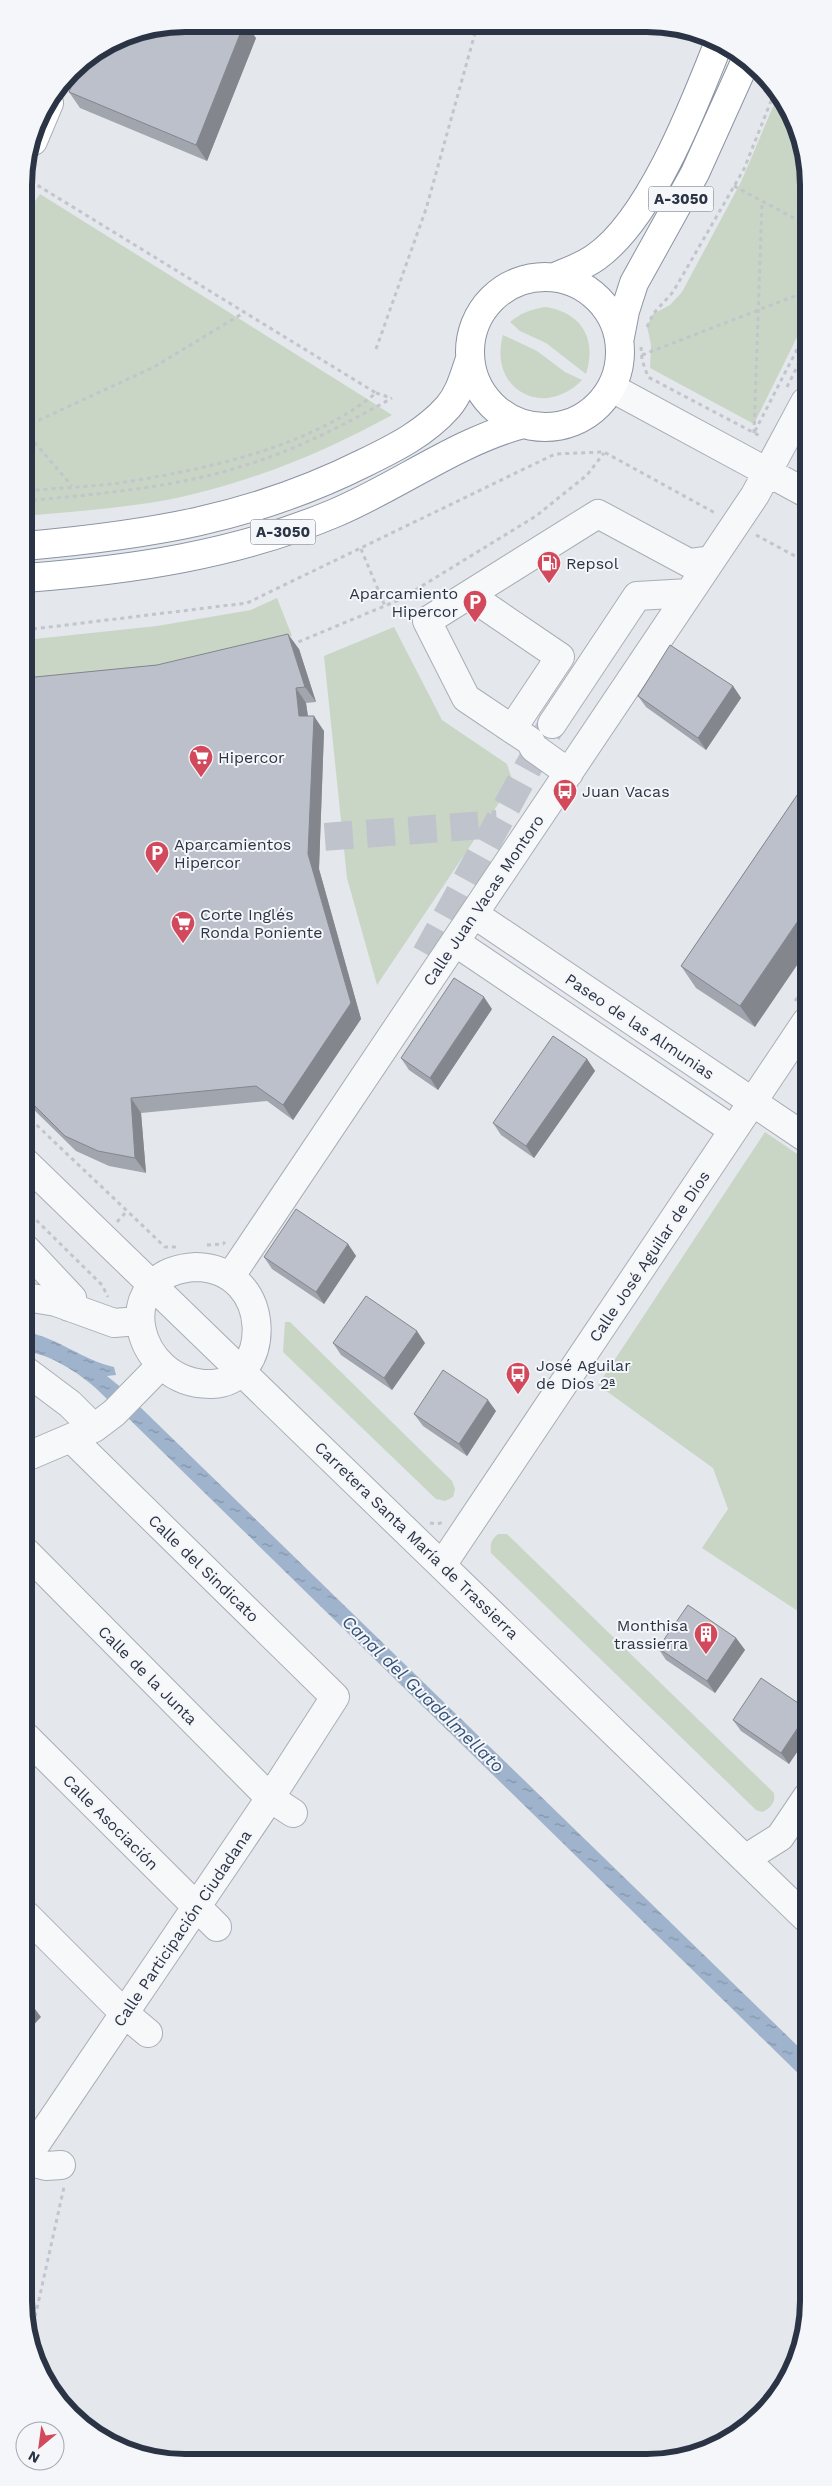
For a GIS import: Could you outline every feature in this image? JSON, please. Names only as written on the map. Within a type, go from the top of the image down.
[{"type":"main road","name":"A-3050","points":[[555,277],[597,257],[611,245],[635,216],[668,158],[716,49]]},
{"type":"main road","name":"A-3050","points":[[635,336],[625,311],[634,283],[695,173],[743,67]]},
{"type":"main road","name":"A-3050","points":[[532,277],[555,277],[577,284],[597,297],[611,315],[635,336],[620,363],[612,388],[596,408],[574,422],[549,428],[523,424],[507,417],[492,406],[481,392],[473,376],[470,359],[471,336],[476,322],[492,297],[511,284],[532,277]]},
{"type":"main road","name":"A-3050","points":[[33,545],[127,536],[180,527],[279,500],[332,479],[411,438],[431,424],[449,406],[460,388],[470,359]]},
{"type":"main road","name":"A-3050","points":[[33,577],[124,569],[173,562],[226,550],[278,534],[329,515],[378,493],[496,431],[523,424]]},
{"type":"street","points":[[612,388],[800,490]]},
{"type":"street","name":"Calle Juan Vacas Montoro","points":[[230,1277],[736,524],[769,473],[800,412]]},
{"type":"street","points":[[569,773],[534,748],[530,741],[466,698],[427,621],[598,514],[689,563],[711,560]]},
{"type":"street","points":[[552,724],[637,596],[689,593]]},
{"type":"street","points":[[470,595],[560,657],[512,729]]},
{"type":"street","name":"Paseo de las Almunias","points":[[474,914],[800,1134]]},
{"type":"street","name":"Paseo de las Almunias","points":[[455,942],[734,1130]]},
{"type":"street","points":[[334,1120],[339,1084],[426,954]]},
{"type":"street","name":"Calle José Aguilar de Dios","points":[[442,1565],[800,1031]]},
{"type":"street","name":"Carretera Santa María de Trassierra","points":[[33,1170],[799,1911]]},
{"type":"street","points":[[33,1257],[72,1298],[69,1307]]},
{"type":"street","points":[[190,1267],[213,1269],[230,1277],[249,1297],[257,1323],[253,1350],[241,1370],[223,1382],[205,1384],[179,1377],[161,1364],[144,1341],[139,1321],[144,1297],[153,1284],[173,1271],[190,1267]]},
{"type":"street","points":[[33,1299],[69,1307],[114,1323],[139,1321]]},
{"type":"street","points":[[33,1454],[93,1427],[136,1390],[161,1364]]},
{"type":"street","name":"Calle del Sindicato","points":[[33,1376],[70,1404],[93,1427],[335,1697]]},
{"type":"street","name":"Calle de la Junta","points":[[33,1559],[270,1798],[293,1813]]},
{"type":"street","name":"Calle Participación Ciudadana","points":[[33,2148],[270,1798],[335,1697]]},
{"type":"street","name":"Calle Asociación","points":[[33,1744],[217,1928]]},
{"type":"street","points":[[746,1859],[780,1837],[799,1809]]},
{"type":"street","points":[[33,1922],[124,2013],[148,2032]]},
{"type":"street","points":[[33,2163],[46,2166],[61,2164]]},
{"type":"path","points":[[376,349],[426,209],[475,33]]},
{"type":"path","points":[[763,438],[648,377],[635,336],[652,314],[673,292],[744,170],[772,99]]},
{"type":"path","points":[[33,182],[376,393],[392,398],[304,443],[243,466],[188,480],[97,494],[33,500]]},
{"type":"path","points":[[734,186],[762,203],[800,222]]},
{"type":"path","points":[[754,433],[762,203]]},
{"type":"path","points":[[642,355],[800,294]]},
{"type":"path","points":[[33,424],[154,367],[245,312]]},
{"type":"path","points":[[754,433],[800,344]]},
{"type":"path","points":[[33,490],[118,483],[176,472],[241,456],[283,443],[324,426],[363,404],[376,393]]},
{"type":"path","points":[[33,439],[72,487]]},
{"type":"path","points":[[284,646],[301,642],[399,600],[536,516],[587,476],[604,452]]},
{"type":"path","points":[[33,629],[247,603],[555,454],[604,452],[800,559]]},
{"type":"path","points":[[361,549],[385,606]]},
{"type":"path","points":[[33,1122],[165,1247],[181,1246]]},
{"type":"path","points":[[115,1225],[127,1211]]},
{"type":"path","points":[[33,1217],[102,1285],[108,1300],[103,1320]]},
{"type":"path","points":[[197,1245],[223,1244],[229,1237]]},
{"type":"path","points":[[34,2322],[66,2180],[61,2164]]},
{"type":"green space","points":[[775,102],[784,118],[797,156],[800,186],[800,331],[754,424],[650,368],[651,345],[647,326],[653,314],[670,305],[682,292],[741,182]]},
{"type":"green space","points":[[40,194],[392,415],[348,438],[303,458],[257,476],[209,490],[141,504],[33,515],[33,204]]},
{"type":"green space","points":[[546,307],[569,315],[584,330],[588,339],[589,350],[586,374],[546,343],[520,331],[510,322],[526,312]]},
{"type":"green space","points":[[503,335],[537,351],[565,372],[582,380],[567,392],[551,397],[536,398],[522,393],[511,384],[504,370],[500,354]]},
{"type":"green space","points":[[277,598],[292,636],[165,665],[33,678],[33,639],[157,626],[251,610]]},
{"type":"green space","points":[[394,627],[442,720],[507,764],[513,782],[377,985],[347,878],[324,656]]},
{"type":"green space","points":[[765,1132],[800,1156],[799,1612],[702,1548],[728,1509],[713,1468],[598,1385]]},
{"type":"green space","points":[[285,1322],[290,1322],[452,1481],[455,1489],[453,1497],[445,1501],[436,1499],[283,1352]]},
{"type":"green space","points":[[498,1534],[507,1534],[774,1793],[773,1802],[768,1809],[762,1812],[756,1810],[491,1553],[492,1542]]},
{"type":"water","points":[[33,1334],[114,1367],[116,1375],[107,1376],[123,1389],[109,1401],[91,1384],[61,1363],[33,1353]]},
{"type":"water","name":"Canal del Guadalmellato","points":[[136,1403],[799,2047],[799,2074],[125,1415]]},
{"type":"building","points":[[176,33],[240,33],[196,145],[69,92],[77,77],[101,58],[127,44],[156,35]]},
{"type":"building","name":"Corte Inglés Ronda Poniente","points":[[288,634],[305,687],[296,688],[299,716],[314,716],[308,854],[351,1003],[283,1105],[256,1086],[131,1098],[135,1158],[98,1151],[65,1136],[33,1104],[33,677],[157,665]]},
{"type":"building","points":[[670,645],[733,686],[698,738],[638,696]]},
{"type":"building","points":[[800,791],[800,918],[740,1006],[681,966]]},
{"type":"building","points":[[454,978],[484,997],[430,1078],[401,1058]]},
{"type":"building","points":[[553,1036],[587,1059],[526,1146],[493,1123]]},
{"type":"building","points":[[296,1209],[348,1244],[316,1292],[264,1257]]},
{"type":"building","points":[[366,1296],[417,1331],[384,1378],[333,1343]]},
{"type":"building","points":[[443,1370],[488,1400],[459,1444],[414,1414]]},
{"type":"building","name":"Monthisa trassierra","points":[[688,1605],[736,1638],[707,1681],[658,1648]]},
{"type":"building","points":[[761,1678],[799,1704],[799,1726],[781,1753],[733,1720]]},
{"type":"tunnel","points":[[426,954],[552,724]]},
{"type":"tunnel","points":[[283,840],[497,824]]},
{"type":"place","name":"Repsol","points":[[549,584]]},
{"type":"place","name":"Aparcamiento Hipercor","points":[[475,623]]},
{"type":"place","name":"Hipercor","points":[[201,778]]},
{"type":"place","name":"Juan Vacas","points":[[565,812]]},
{"type":"place","name":"Aparcamientos Hipercor","points":[[157,874]]},
{"type":"place","name":"Corte Inglés Ronda Poniente","points":[[183,944]]},
{"type":"place","name":"José Aguilar de Dios 2ª","points":[[518,1395]]},
{"type":"place","name":"Monthisa trassierra","points":[[706,1655]]}]
